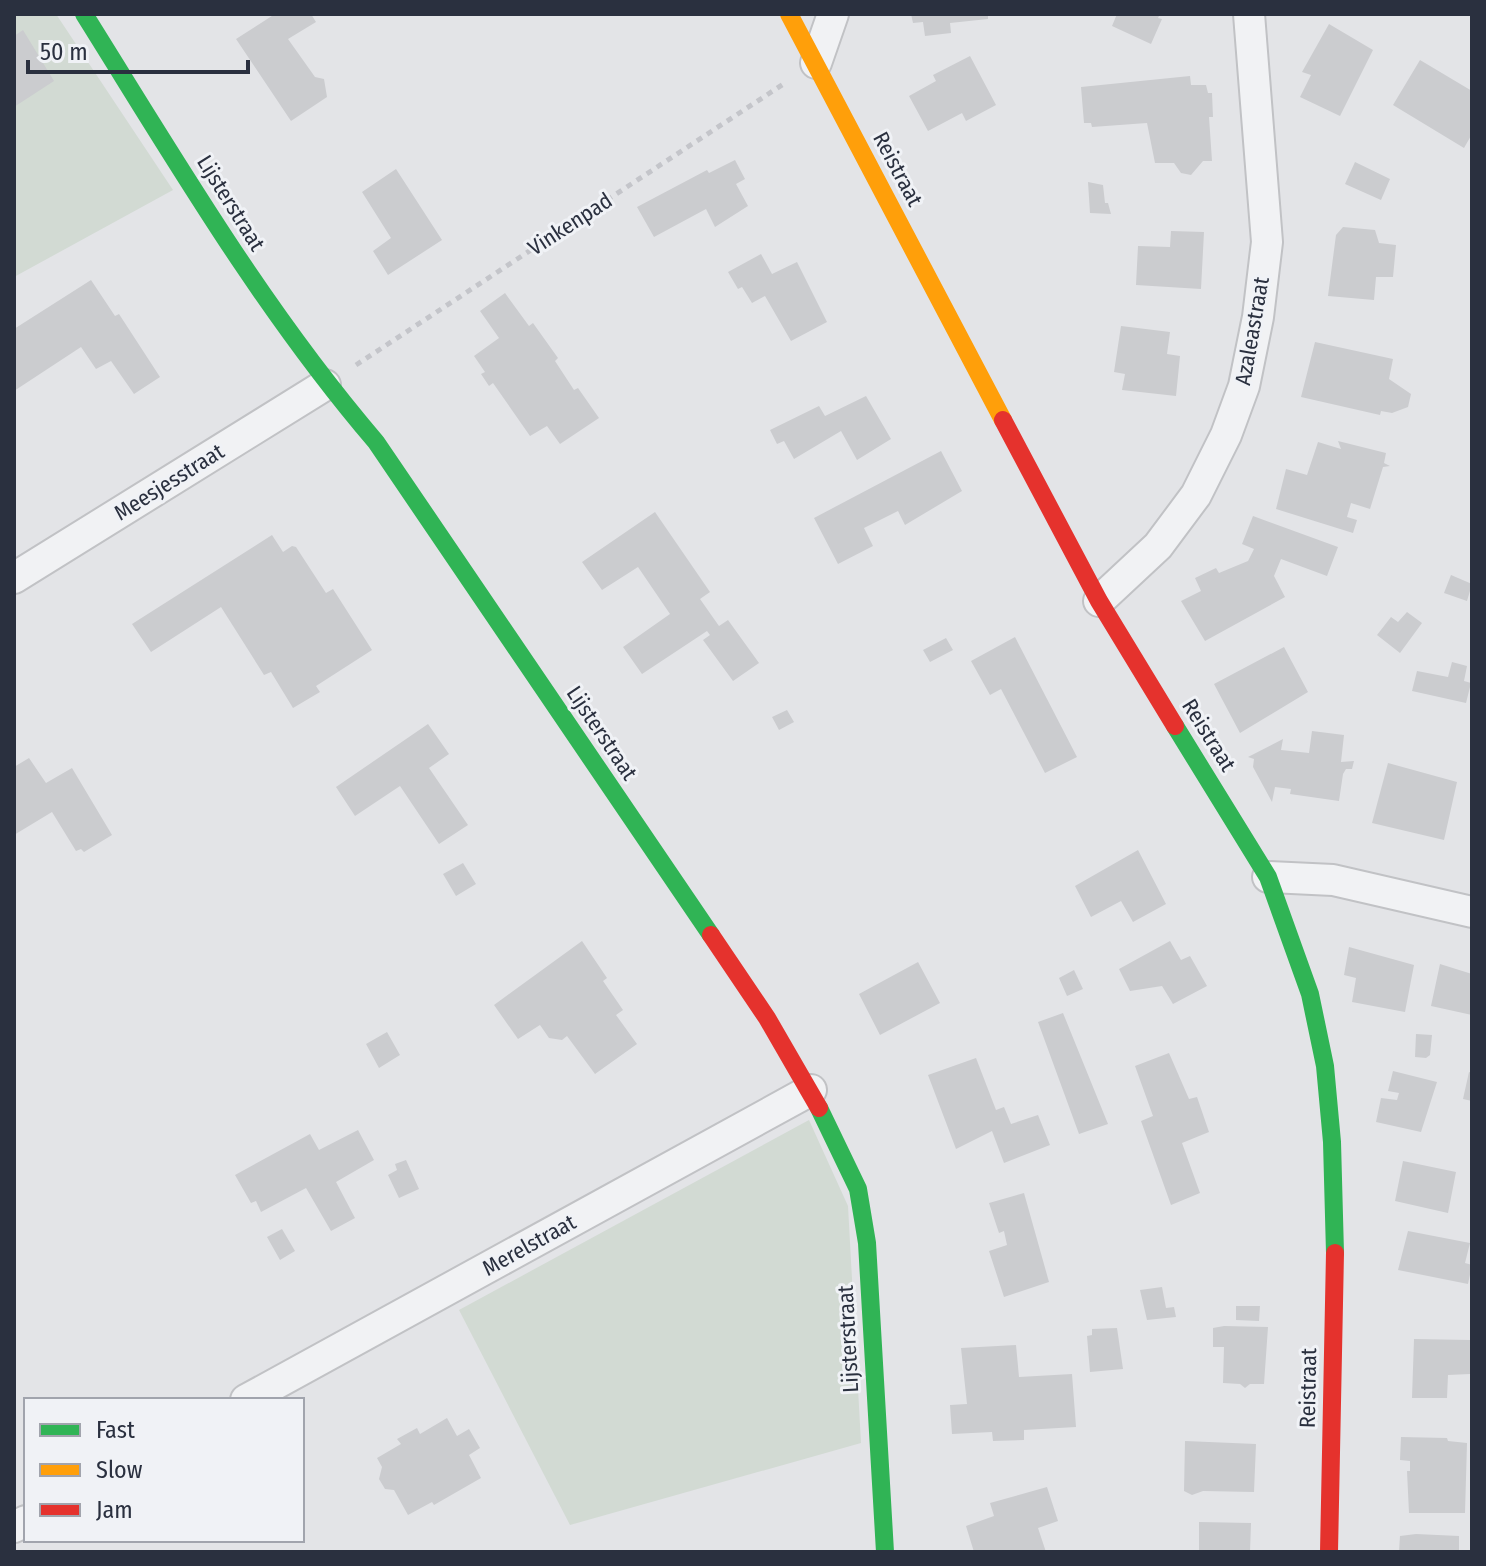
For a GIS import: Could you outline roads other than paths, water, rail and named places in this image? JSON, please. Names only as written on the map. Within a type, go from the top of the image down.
[{"type":"street","name":"Lijsterstraat","points":[[84,14],[274,317],[325,385],[376,442],[767,1018],[811,1090],[858,1189],[867,1243],[885,1552]]},
{"type":"street","name":"Reistraat","points":[[789,14],[1099,601],[1268,877],[1310,994],[1325,1066],[1335,1232],[1329,1552]]},
{"type":"street","points":[[816,63],[833,14]]},
{"type":"street","name":"Azaleastraat","points":[[1099,601],[1158,546],[1196,495],[1226,435],[1244,386],[1258,317],[1267,242],[1249,14]]},
{"type":"street","name":"Meesjesstraat","points":[[14,578],[325,385]]},
{"type":"street","points":[[1268,877],[1333,880],[1472,912]]},
{"type":"street","name":"Merelstraat","points":[[250,1398],[811,1090]]}]
